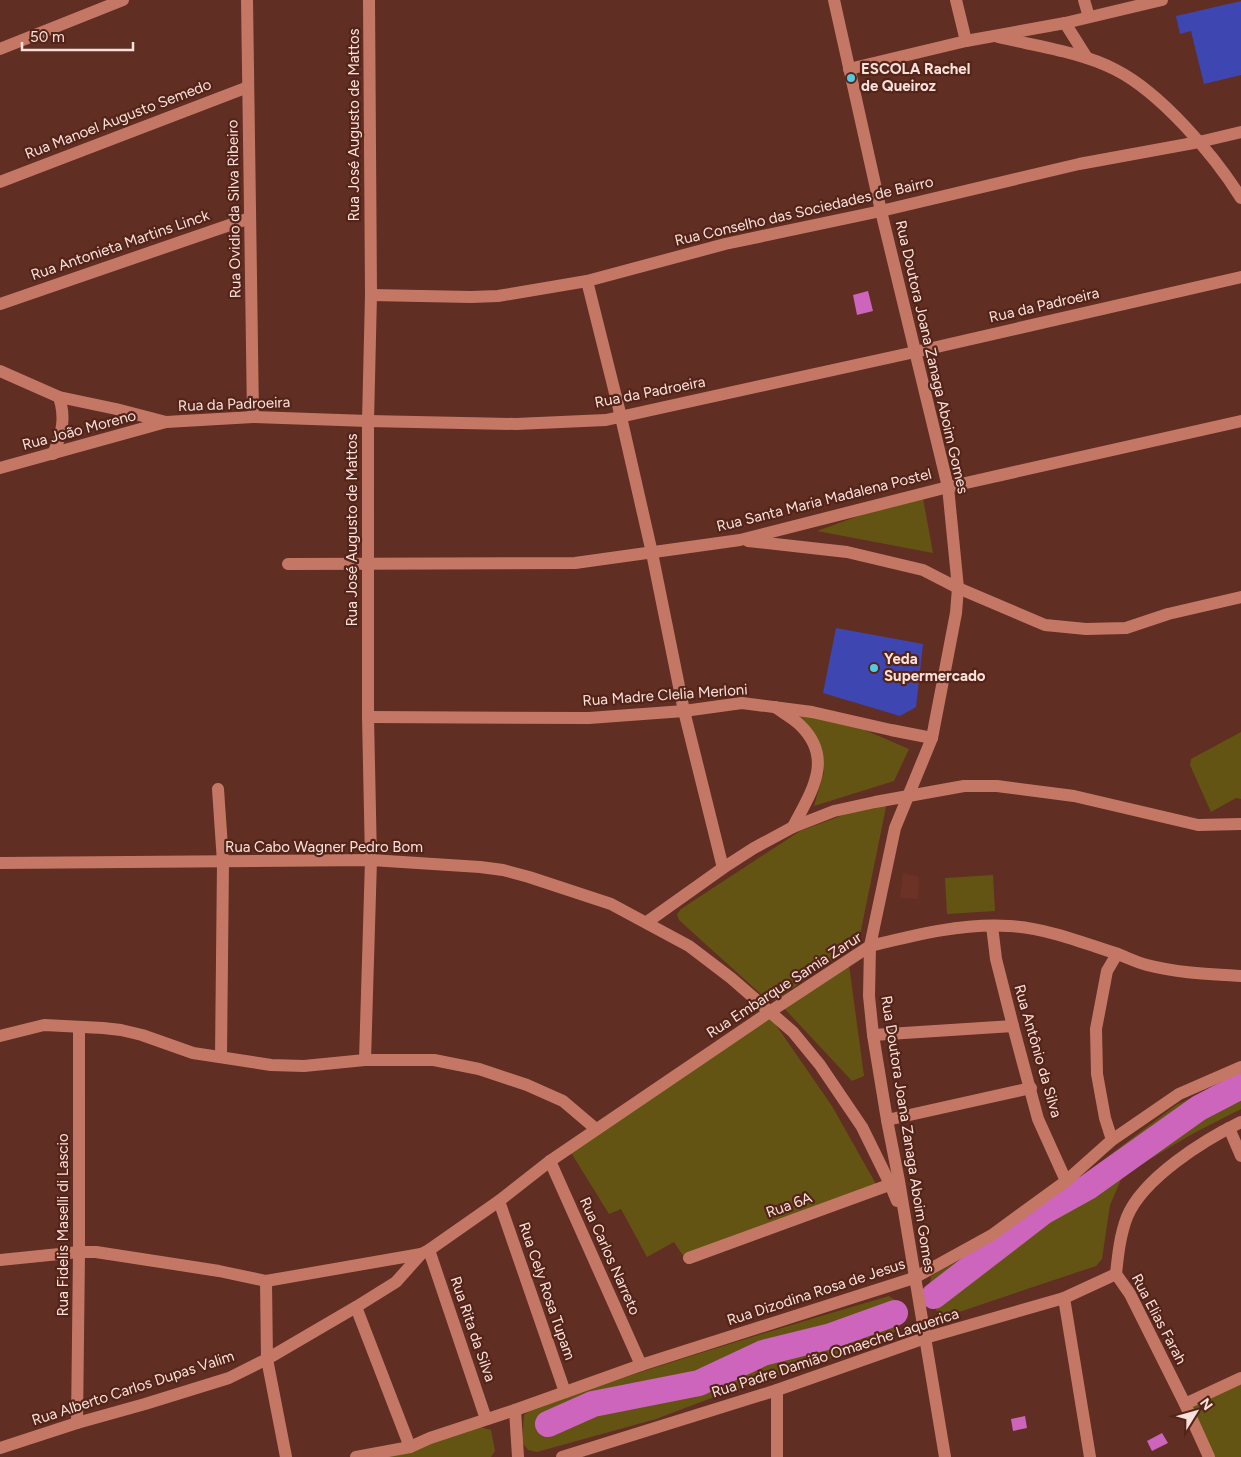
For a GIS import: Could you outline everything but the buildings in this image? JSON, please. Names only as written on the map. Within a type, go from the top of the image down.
[{"type":"street","points":[[0,49],[123,0]]},
{"type":"street","name":"Rua Ovidio da Silva Ribeiro","points":[[247,0],[253,416]]},
{"type":"street","name":"Rua José Augusto de Mattos","points":[[365,1060],[371,860],[368,716],[368,422],[371,295],[369,0]]},
{"type":"street","name":"Rua Doutora Joana Zanaga Aboim Gomes","points":[[834,0],[881,211],[948,487],[958,588],[956,613],[932,738],[895,828],[870,946],[869,996],[895,1183],[906,1227],[945,1457]]},
{"type":"street","points":[[956,0],[966,41]]},
{"type":"street","points":[[1084,0],[1089,17]]},
{"type":"street","points":[[849,70],[966,41],[1064,23],[1162,0]]},
{"type":"street","points":[[1064,23],[1087,58]]},
{"type":"street","points":[[994,36],[1087,58],[1116,70],[1139,84],[1162,104],[1199,142],[1224,171],[1241,198]]},
{"type":"street","name":"Rua Manoel Augusto Semedo","points":[[0,182],[248,87]]},
{"type":"street","name":"Rua Conselho das Sociedades de Bairro","points":[[371,295],[498,296],[587,281],[725,244],[881,211],[1079,164],[1199,142],[1241,132]]},
{"type":"street","name":"Rua Antonieta Martins Linck","points":[[0,304],[250,218]]},
{"type":"street","name":"Rua da Padroeira","points":[[0,371],[59,397],[166,422],[253,416],[368,422],[516,424],[606,420],[915,352],[1241,277]]},
{"type":"street","points":[[587,281],[652,553],[684,712],[723,868]]},
{"type":"street","points":[[53,454],[61,438],[64,424],[63,409],[59,397]]},
{"type":"street","name":"Rua Santa Maria Madalena Postel","points":[[288,564],[575,563],[740,540],[948,487],[1241,421]]},
{"type":"street","name":"Rua João Moreno","points":[[0,468],[166,422]]},
{"type":"street","points":[[740,540],[847,552],[923,570],[958,588],[1045,625],[1086,629],[1126,628],[1168,614],[1241,596]]},
{"type":"street","name":"Rua Madre Clelia Merloni","points":[[368,716],[589,718],[684,712],[742,703],[812,712],[932,738]]},
{"type":"street","points":[[773,706],[800,725],[813,742],[819,764],[815,786],[793,827]]},
{"type":"street","points":[[647,922],[723,868],[754,848],[793,827],[834,811],[964,786],[997,786],[1074,796],[1198,825],[1241,824]]},
{"type":"street","points":[[218,788],[224,862],[221,1058]]},
{"type":"street","name":"Rua Cabo Wagner Pedro Bom","points":[[0,863],[371,860],[503,870],[611,904],[689,946],[731,978],[793,1032],[820,1065],[862,1127],[895,1183]]},
{"type":"street","name":"Rua Antônio da Silva","points":[[992,926],[996,959],[1038,1119],[1066,1181]]},
{"type":"street","name":"Rua Embarque Samia Zarur","points":[[425,1252],[499,1201],[550,1161],[596,1129],[870,946],[918,934],[961,928],[1008,926],[1038,930],[1117,954],[1145,965],[1177,972],[1241,976]]},
{"type":"street","points":[[1112,1140],[1105,1118],[1098,1074],[1096,1028],[1107,971],[1117,954]]},
{"type":"street","points":[[0,1036],[44,1025],[121,1030],[170,1044],[193,1053],[271,1065],[304,1066],[365,1060],[434,1060],[479,1069],[527,1085],[562,1101],[596,1129]]},
{"type":"street","points":[[873,1035],[1013,1026]]},
{"type":"street","name":"Rua Fidelis Maselli di Lascio","points":[[77,1423],[80,1252],[79,1028]]},
{"type":"street","name":"Rua Dizodina Rosa de Jesus","points":[[356,1457],[410,1447],[430,1438],[641,1365],[914,1278],[992,1235],[1066,1181],[1112,1140],[1179,1094],[1241,1067]]},
{"type":"street","points":[[887,1120],[1031,1088]]},
{"type":"street","points":[[1235,1125],[1241,1156]]},
{"type":"street","name":"Rua Elias Farah","points":[[1209,1457],[1185,1404],[1130,1294],[1116,1274],[1121,1240],[1134,1202],[1152,1182],[1185,1154],[1235,1125]]},
{"type":"street","name":"Rua Carlos Narreto","points":[[550,1161],[641,1365]]},
{"type":"street","name":"Rua 6A","points":[[689,1258],[895,1183]]},
{"type":"street","name":"Rua Cely Rosa Tupam","points":[[499,1201],[565,1392]]},
{"type":"street","points":[[0,1260],[80,1252],[124,1255],[266,1281],[425,1252]]},
{"type":"street","name":"Rua Alberto Carlos Dupas Valim","points":[[0,1448],[229,1378],[267,1359],[356,1308],[396,1282],[425,1252]]},
{"type":"street","name":"Rua Rita da Silva","points":[[425,1252],[486,1420]]},
{"type":"street","name":"Rua Padre Damião Omaeche Laquerica","points":[[562,1457],[777,1390],[925,1338],[1064,1298],[1116,1274]]},
{"type":"street","points":[[266,1281],[267,1359],[286,1457]]},
{"type":"street","points":[[1064,1298],[1090,1457]]},
{"type":"street","points":[[356,1308],[410,1447]]},
{"type":"street","points":[[1185,1404],[1241,1378]]},
{"type":"street","points":[[777,1390],[777,1457]]},
{"type":"street","points":[[515,1410],[518,1457]]},
{"type":"shaded area","points":[[868,291],[873,311],[857,315],[853,295]]},
{"type":"shaded area","points":[[922,493],[933,553],[817,531]]},
{"type":"shaded area","points":[[798,714],[865,730],[909,749],[894,781],[814,806],[824,772],[822,757]]},
{"type":"shaded area","points":[[1241,732],[1241,799],[1236,798],[1211,812],[1190,765],[1191,759]]},
{"type":"shaded area","points":[[884,800],[886,807],[860,935],[852,946],[776,1000],[770,1000],[763,996],[679,920],[677,914],[681,909],[800,831]]},
{"type":"shaded area","points":[[903,873],[919,877],[918,899],[900,898]]},
{"type":"shaded area","points":[[993,875],[995,911],[947,914],[945,878]]},
{"type":"shaded area","points":[[849,965],[864,1076],[852,1081],[784,1008]]},
{"type":"shaded area","points":[[769,1015],[832,1106],[881,1193],[688,1263],[674,1242],[647,1257],[621,1209],[609,1214],[570,1151]]},
{"type":"shaded area","points":[[1241,1074],[1241,1109],[1194,1133],[1123,1175],[1110,1205],[1102,1259],[1096,1266],[941,1318],[932,1298],[930,1288],[931,1276],[1001,1237],[1176,1105]]},
{"type":"shaded area","points":[[889,1296],[898,1302],[902,1316],[898,1329],[889,1337],[866,1347],[722,1394],[656,1419],[537,1452],[528,1450],[522,1442],[524,1415],[531,1409],[710,1350]]},
{"type":"shaded area","points":[[1241,1382],[1241,1457],[1211,1457],[1188,1407]]},
{"type":"shaded area","points":[[1025,1416],[1027,1428],[1013,1431],[1011,1419]]},
{"type":"shaded area","points":[[480,1427],[491,1430],[495,1451],[491,1457],[375,1457]]},
{"type":"shaded area","points":[[1162,1433],[1168,1443],[1152,1451],[1147,1441]]},
{"type":"waterway","points":[[934,1296],[1043,1212],[1088,1187],[1199,1108],[1241,1086]]},
{"type":"waterway","points":[[548,1424],[593,1404],[699,1383],[763,1353],[831,1336],[895,1313]]},
{"type":"place","name":"ESCOLA Rachel de Queiroz","points":[[851,78]]},
{"type":"place","name":"Yeda Supermercado","points":[[874,668]]}]
